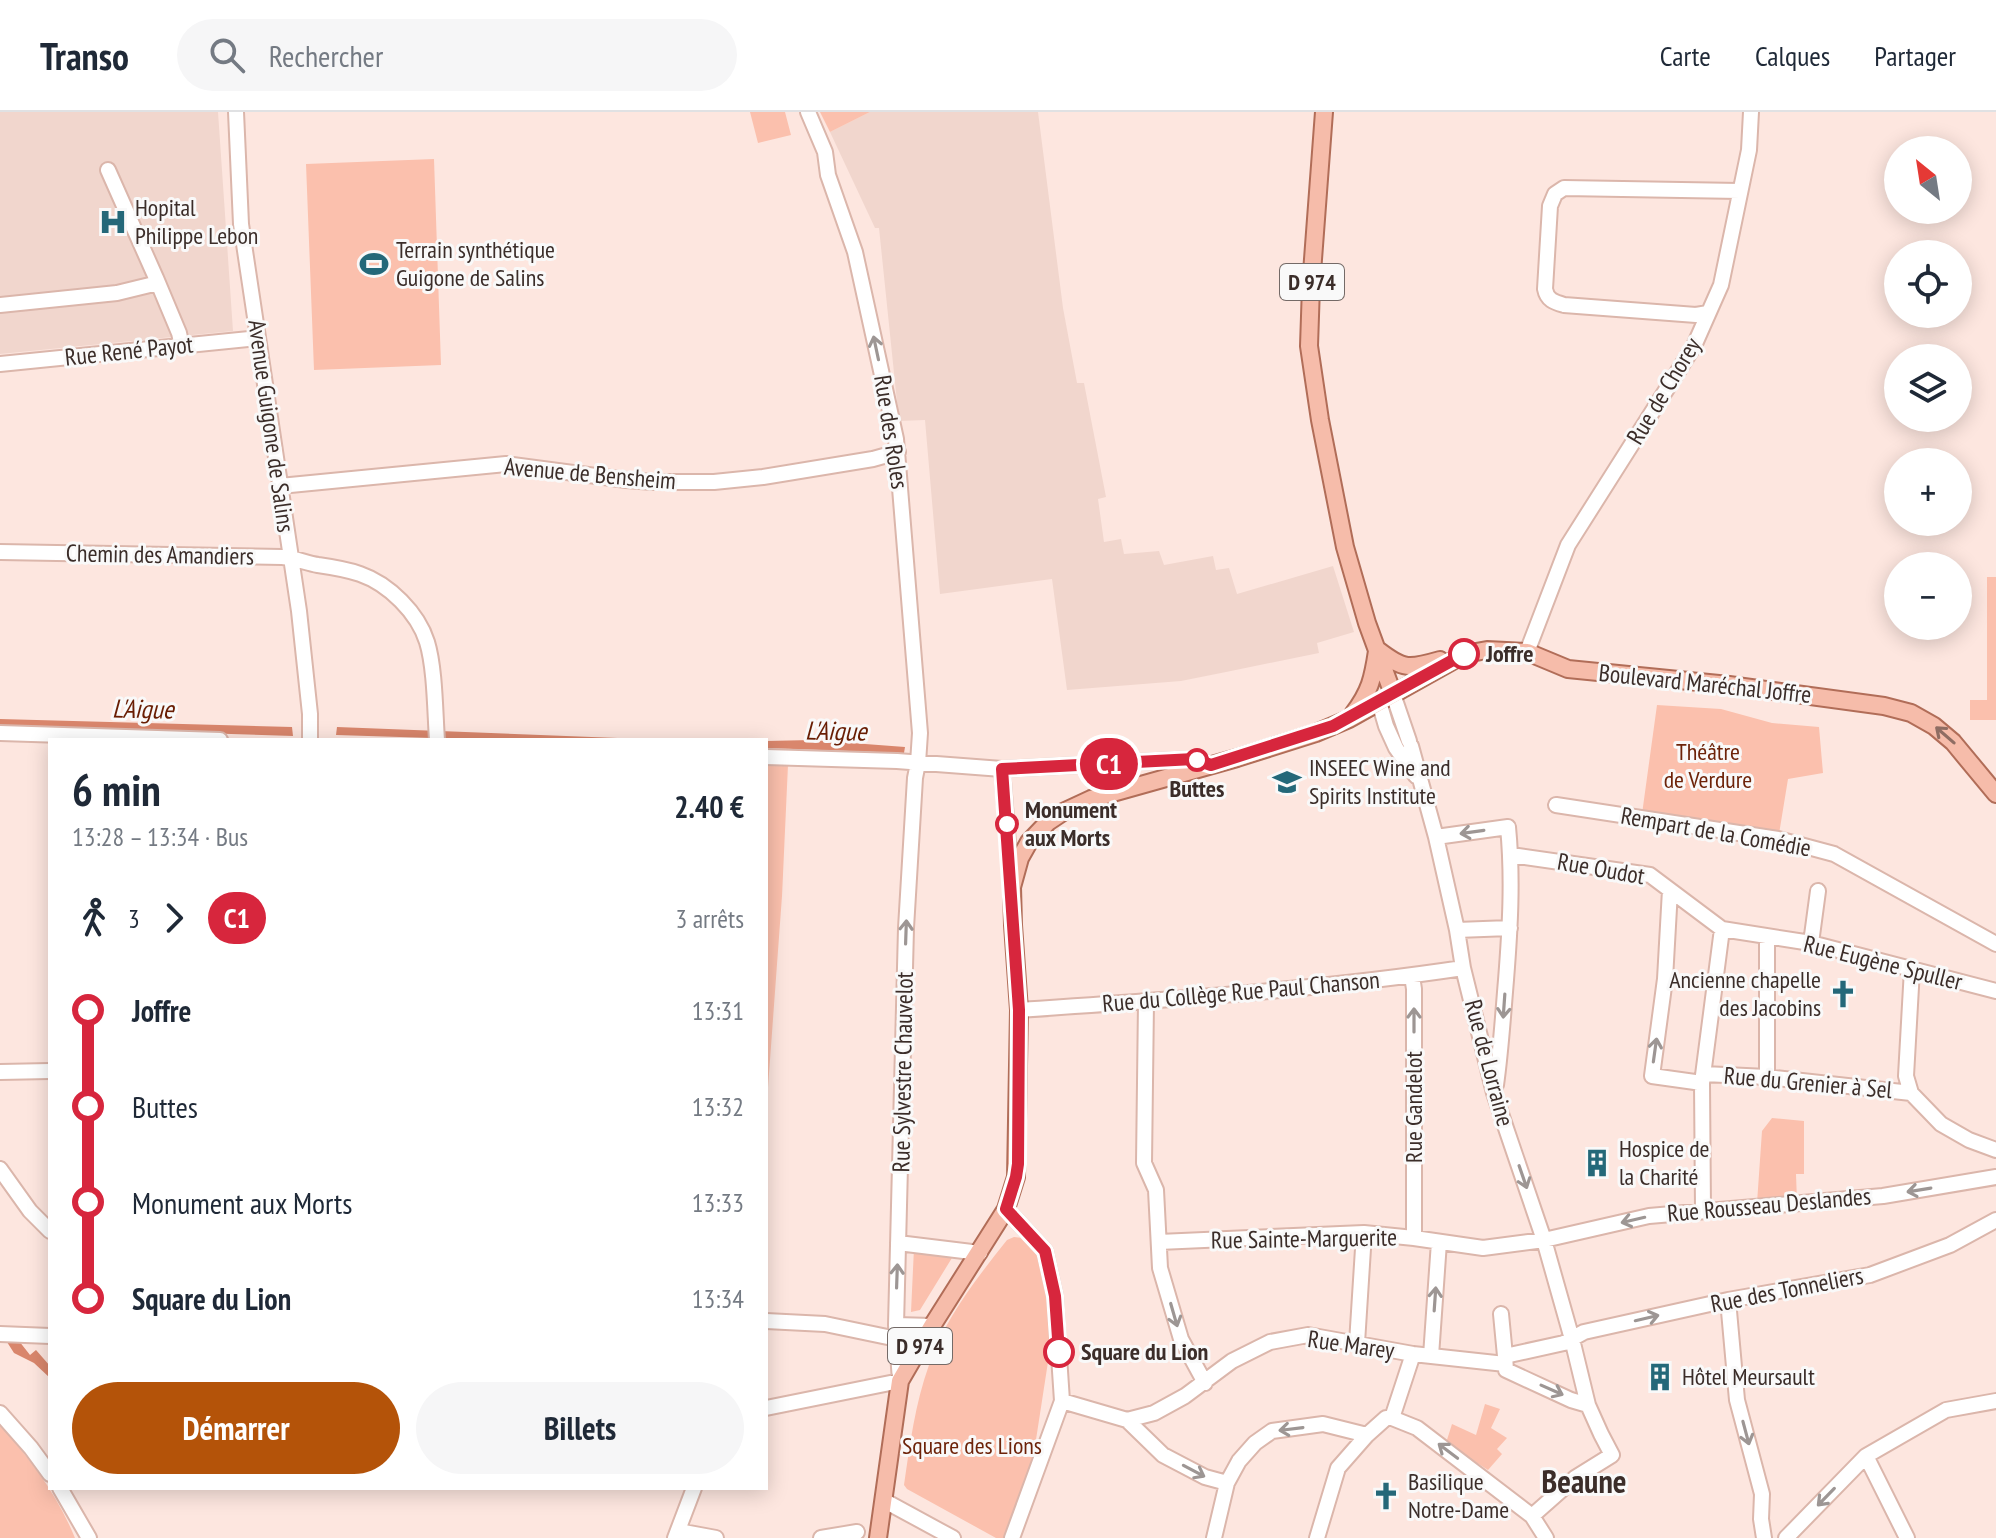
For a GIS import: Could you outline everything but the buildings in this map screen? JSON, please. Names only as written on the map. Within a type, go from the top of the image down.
[{"type":"main road","name":"D 974","points":[[878,1538],[900,1381],[1006,1209],[1016,1177],[1019,1010],[1012,887],[1020,858],[1029,842],[1048,822],[1076,805],[1316,733],[1386,698],[1378,650],[1345,547],[1309,346],[1324,112]]},
{"type":"main road","points":[[1349,719],[1373,680],[1378,650],[1404,666],[1465,654]]},
{"type":"main road","name":"Boulevard Maréchal Joffre","points":[[1386,698],[1465,654],[1487,650],[1527,652],[1568,669],[1729,685],[1884,706],[1911,713],[1934,726],[1953,742],[1996,794]]},
{"type":"main road","points":[[1373,680],[1386,698]]},
{"type":"street","name":"Avenue Guigone de Salins","points":[[236,112],[241,224],[299,611],[310,733]]},
{"type":"street","name":"Rue des Roles","points":[[808,112],[825,152],[828,175],[855,252],[898,452],[920,733],[918,763]]},
{"type":"street","name":"Rue de Chorey","points":[[1527,652],[1568,545],[1694,346],[1721,285],[1749,150],[1751,112]]},
{"type":"street","points":[[108,170],[182,346]]},
{"type":"street","points":[[1708,313],[1696,315],[1564,305],[1551,300],[1545,289],[1550,206],[1555,194],[1564,188],[1740,191]]},
{"type":"street","points":[[0,305],[117,293],[158,283]]},
{"type":"street","name":"Rue René Payot","points":[[0,364],[258,338]]},
{"type":"street","name":"Avenue de Bensheim","points":[[280,486],[506,464],[626,480],[714,482],[763,477],[898,452]]},
{"type":"street","name":"Chemin des Amandiers","points":[[0,552],[291,558],[362,574],[382,585],[413,616],[423,632],[428,645],[436,736]]},
{"type":"street","name":"Rue de Lorraine","points":[[1386,698],[1410,744],[1436,837],[1463,968],[1494,1093],[1544,1240],[1588,1405],[1612,1455],[1575,1478],[1532,1516]]},
{"type":"street","name":"Rue de Lorraine","points":[[1386,698],[1386,726],[1396,748],[1420,782]]},
{"type":"street","points":[[0,733],[157,738]]},
{"type":"street","points":[[768,757],[1002,769],[1194,759],[1211,765]]},
{"type":"street","name":"Rue Sylvestre Chauvelot","points":[[900,1381],[896,1332],[906,928],[918,763]]},
{"type":"street","points":[[1002,769],[1012,887]]},
{"type":"street","name":"Rempart de la Comédie","points":[[1556,805],[1778,839],[1834,854],[1996,944]]},
{"type":"street","points":[[1436,837],[1508,827],[1511,855],[1510,928],[1500,1057],[1494,1093]]},
{"type":"street","points":[[1007,831],[1029,842]]},
{"type":"street","name":"Rue Oudot","points":[[1511,855],[1650,875],[1722,929]]},
{"type":"street","name":"Rue du Grenier à Sel","points":[[1670,890],[1665,979],[1652,1076],[1767,1077],[1911,1093]]},
{"type":"street","points":[[1811,943],[1818,891]]},
{"type":"street","points":[[1457,930],[1510,928]]},
{"type":"street","points":[[1703,1210],[1703,1078],[1722,929]]},
{"type":"street","name":"Rue Eugène Spuller","points":[[1722,929],[1811,943],[1996,991]]},
{"type":"street","points":[[1767,937],[1767,1077]]},
{"type":"street","name":"Rue du Collège Rue Paul Chanson","points":[[1019,1010],[1326,986],[1463,968]]},
{"type":"street","points":[[1912,969],[1906,1076],[1911,1093],[1941,1124],[1969,1140],[1996,1150]]},
{"type":"street","name":"Rue Gandelot","points":[[1412,976],[1414,1238]]},
{"type":"street","points":[[1146,1002],[1144,1163],[1156,1190],[1160,1268],[1181,1339],[1205,1383]]},
{"type":"street","points":[[0,1072],[48,1071]]},
{"type":"street","points":[[0,1169],[22,1201],[48,1229]]},
{"type":"street","name":"Rue Rousseau Deslandes","points":[[1544,1240],[1649,1216],[1883,1196],[1996,1177]]},
{"type":"street","points":[[1006,1209],[1045,1251],[1055,1296],[1062,1401],[1012,1538]]},
{"type":"street","name":"Rue des Tonneliers","points":[[1505,1360],[1564,1343],[1584,1332],[1728,1300],[1870,1275],[1950,1245],[1996,1220]]},
{"type":"street","points":[[1357,1343],[1364,1233]]},
{"type":"street","name":"Rue Sainte-Marguerite","points":[[1159,1242],[1364,1233],[1483,1248],[1544,1240]]},
{"type":"street","points":[[1431,1356],[1439,1242]]},
{"type":"street","points":[[898,1243],[980,1253]]},
{"type":"street","points":[[1728,1300],[1737,1400],[1762,1494],[1764,1538]]},
{"type":"street","points":[[1501,1314],[1506,1370],[1588,1405]]},
{"type":"street","points":[[768,1321],[896,1332]]},
{"type":"street","name":"D 974","points":[[896,1332],[932,1326]]},
{"type":"street","points":[[0,1334],[48,1336]]},
{"type":"street","name":"Rue Marey","points":[[1127,1420],[1154,1413],[1205,1383],[1232,1361],[1270,1342],[1308,1335],[1413,1354],[1505,1360]]},
{"type":"street","points":[[1392,1418],[1413,1354]]},
{"type":"street","points":[[768,1408],[900,1381]]},
{"type":"street","points":[[1062,1401],[1127,1420],[1163,1455],[1205,1477],[1227,1483]]},
{"type":"street","points":[[1786,1538],[1866,1456],[1946,1410],[1996,1401]]},
{"type":"street","points":[[0,1413],[48,1471]]},
{"type":"street","points":[[1317,1538],[1338,1468],[1386,1418],[1417,1428],[1532,1516],[1546,1538]]},
{"type":"street","points":[[1214,1538],[1227,1483],[1239,1461],[1255,1443],[1272,1431],[1323,1424],[1367,1435]]},
{"type":"street","points":[[1866,1456],[1907,1538]]},
{"type":"street","points":[[61,1490],[89,1538]]},
{"type":"street","points":[[693,1490],[677,1535],[716,1538]]},
{"type":"street","points":[[883,1500],[953,1538]]},
{"type":"street","points":[[821,1538],[857,1532]]},
{"type":"shaded area","name":"Hopital Philippe Lebon","points":[[0,112],[218,112],[233,331],[0,354]]},
{"type":"shaded area","points":[[870,112],[1038,112],[1063,308],[1077,383],[1084,383],[1106,497],[1098,499],[1104,542],[1121,539],[1124,554],[1159,551],[1164,565],[1213,556],[1216,570],[1229,568],[1237,594],[1333,566],[1354,632],[1317,643],[1319,653],[1226,672],[1181,681],[1067,690],[1052,579],[940,594],[925,420],[899,421],[879,228],[875,228],[830,132]]},
{"type":"shaded area","points":[[0,719],[292,727],[293,736],[0,727]]},
{"type":"shaded area","points":[[337,727],[618,738],[432,738],[336,735]]},
{"type":"shaded area","points":[[812,740],[905,747],[904,753],[768,748],[768,741]]},
{"type":"shaded area","points":[[19,1341],[30,1355],[36,1350],[48,1364],[48,1376],[34,1363],[14,1353],[7,1342]]},
{"type":"green space","points":[[750,112],[785,112],[791,135],[758,143]]},
{"type":"green space","points":[[820,112],[870,112],[830,132]]},
{"type":"green space","name":"Terrain synthétique Guigone de Salins","points":[[434,159],[441,365],[314,370],[306,164]]},
{"type":"green space","points":[[1987,577],[1996,577],[1996,720],[1970,720],[1970,700],[1987,700]]},
{"type":"green space","name":"Théâtre de Verdure","points":[[1657,705],[1721,709],[1772,723],[1819,727],[1823,773],[1788,779],[1779,834],[1642,814]]},
{"type":"green space","points":[[768,764],[788,765],[768,1087]]},
{"type":"green space","points":[[1772,1118],[1804,1121],[1804,1174],[1796,1174],[1797,1201],[1757,1203],[1762,1131]]},
{"type":"green space","name":"Square des Lions","points":[[1014,1237],[1029,1242],[1041,1262],[1054,1323],[1031,1472],[1006,1538],[996,1538],[904,1485],[917,1409],[936,1348],[973,1284],[1007,1240]]},
{"type":"green space","points":[[914,1248],[955,1253],[920,1310],[911,1312]]},
{"type":"green space","points":[[1485,1404],[1500,1409],[1491,1428],[1507,1438],[1497,1449],[1502,1454],[1488,1470],[1446,1443],[1452,1424],[1476,1435]]},
{"type":"green space","points":[[0,1425],[42,1478],[75,1538],[0,1538]]},
{"type":"bus line","name":"C1","points":[[1059,1352],[1055,1296],[1045,1251],[1006,1209],[1018,1164],[1019,1010],[1002,769],[1194,759],[1211,765],[1316,733],[1349,719],[1464,654]]},
{"type":"place","name":"Hopital Philippe Lebon","points":[[113,222]]},
{"type":"place","name":"Terrain synthétique Guigone de Salins","points":[[374,264]]},
{"type":"place","name":"Joffre","points":[[1464,654]]},
{"type":"place","name":"Buttes","points":[[1197,760]]},
{"type":"place","name":"INSEEC Wine and Spirits Institute","points":[[1287,782]]},
{"type":"place","name":"Monument aux Morts","points":[[1007,824]]},
{"type":"place","name":"Ancienne chapelle des Jacobins","points":[[1843,994]]},
{"type":"place","name":"Hospice de la Charité","points":[[1597,1163]]},
{"type":"place","name":"Square du Lion","points":[[1059,1352]]},
{"type":"place","name":"Hôtel Meursault","points":[[1660,1377]]},
{"type":"place","name":"Basilique Notre-Dame","points":[[1386,1496]]},
{"type":"district","name":"Beaune","points":[[1584,1482]]},
{"type":"water label","name":"L'Aigue","points":[[143,709]]},
{"type":"water label","name":"L'Aigue","points":[[836,731]]}]
